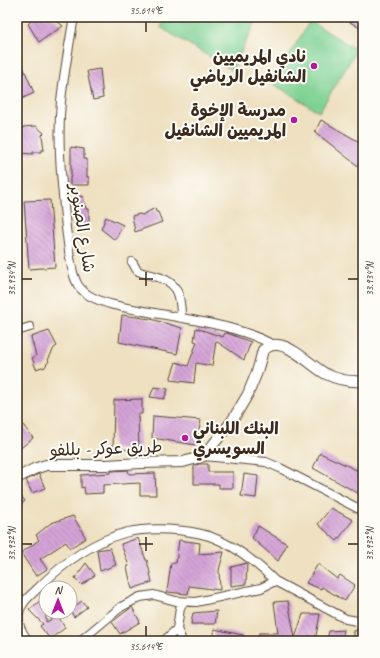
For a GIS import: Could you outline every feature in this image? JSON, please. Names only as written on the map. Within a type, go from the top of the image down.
[{"type":"street","name":"شارع الصنوبر","points":[[74,17],[64,73],[59,129],[60,175],[68,246],[76,282],[90,296],[102,301],[122,307],[235,329],[255,335],[274,345]]},
{"type":"street","points":[[132,262],[136,270],[167,280],[175,287],[181,302],[182,318]]},
{"type":"street","points":[[17,331],[30,327]]},
{"type":"street","points":[[204,456],[232,421],[248,394],[255,380],[263,350],[274,345],[282,346],[336,378],[352,382],[363,381]]},
{"type":"street","points":[[204,456],[266,462],[363,511]]},
{"type":"street","name":"طريق عوكر - بللفو","points":[[17,478],[29,471],[46,465],[106,466],[183,462],[204,456]]},
{"type":"street","points":[[28,641],[19,627],[18,622],[18,615],[22,604],[60,568],[74,557],[104,541],[129,532],[155,529],[181,531],[220,540],[259,564],[275,581],[346,619],[363,622]]},
{"type":"street","points":[[80,641],[121,607],[140,597],[154,595],[183,602],[196,602],[261,588],[275,581]]},
{"type":"street","points":[[182,641],[177,629],[180,608],[183,602]]},
{"type":"street","points":[[164,641],[177,629]]},
{"type":"green space","points":[[166,17],[258,17],[232,70],[160,27]]},
{"type":"green space","name":"نادي المريميين الشانفيل الرياضي","points":[[310,21],[357,50],[319,112],[272,83]]},
{"type":"building","points":[[35,17],[52,17],[63,26],[39,42],[28,24]]},
{"type":"building","points":[[342,17],[363,17],[363,30]]},
{"type":"building","points":[[17,52],[34,93],[19,100],[17,94]]},
{"type":"building","points":[[100,69],[103,98],[93,100],[87,71]]},
{"type":"building","points":[[321,120],[363,144],[363,170],[315,132]]},
{"type":"building","points":[[36,126],[44,133],[42,135],[44,150],[41,150],[41,152],[33,152],[33,154],[19,153],[17,129]]},
{"type":"building","points":[[71,147],[84,149],[84,159],[87,159],[87,177],[89,177],[89,185],[70,185]]},
{"type":"building","points":[[83,196],[86,209],[89,209],[89,227],[75,227],[77,203],[75,203],[74,197]]},
{"type":"building","points":[[50,200],[55,267],[29,269],[24,201]]},
{"type":"building","points":[[155,208],[162,222],[135,232],[132,216],[139,214],[142,215]]},
{"type":"building","points":[[106,217],[123,225],[115,240],[101,229]]},
{"type":"building","points":[[122,315],[151,319],[182,328],[177,354],[119,342]]},
{"type":"building","points":[[196,328],[223,337],[225,333],[227,333],[251,342],[244,360],[216,341],[212,366],[196,363],[194,383],[170,380],[176,362],[188,366],[197,342],[194,341]]},
{"type":"building","points":[[49,331],[57,346],[54,348],[48,360],[49,361],[44,368],[42,367],[36,369],[32,358],[36,356],[31,337]]},
{"type":"building","points":[[154,387],[168,389],[164,399],[150,397]]},
{"type":"building","points":[[142,399],[142,414],[138,414],[139,451],[113,448],[114,400]]},
{"type":"building","points":[[153,416],[201,420],[196,445],[152,438]]},
{"type":"building","points":[[17,417],[33,438],[17,451]]},
{"type":"building","points":[[320,453],[363,473],[363,496],[313,468]]},
{"type":"building","points":[[199,464],[208,464],[208,472],[233,472],[233,488],[219,488],[219,484],[194,484],[194,466]]},
{"type":"building","points":[[128,470],[129,474],[155,473],[156,495],[140,495],[140,483],[103,485],[103,493],[85,494],[84,487],[81,488],[81,475]]},
{"type":"building","points":[[39,474],[45,488],[32,493],[26,480]]},
{"type":"building","points":[[244,474],[258,476],[256,498],[241,496]]},
{"type":"building","points":[[17,491],[25,501],[17,507]]},
{"type":"building","points":[[331,508],[353,520],[337,541],[318,524]]},
{"type":"building","points":[[73,516],[86,538],[70,548],[66,542],[40,559],[47,569],[36,576],[21,553],[39,540],[36,535],[51,523]]},
{"type":"building","points":[[258,526],[287,544],[278,561],[252,538]]},
{"type":"building","points":[[138,538],[147,560],[152,582],[132,589],[127,567],[129,566],[121,544]]},
{"type":"building","points":[[179,540],[200,543],[199,554],[224,552],[219,570],[220,590],[189,586],[188,594],[167,592],[171,563],[176,563]]},
{"type":"building","points":[[110,548],[116,565],[100,571],[97,550]]},
{"type":"building","points":[[86,563],[95,575],[82,585],[75,578]]},
{"type":"building","points":[[247,563],[246,584],[231,586],[231,567]]},
{"type":"building","points":[[318,564],[337,579],[340,575],[355,585],[345,601],[322,587],[321,589],[306,583]]},
{"type":"building","points":[[82,601],[87,607],[78,614],[78,604]]},
{"type":"building","points":[[288,601],[295,638],[303,614],[320,614],[315,641],[258,641],[259,633],[278,633],[274,602]]},
{"type":"building","points":[[38,603],[38,619],[29,610]]},
{"type":"building","points":[[132,607],[140,622],[120,634],[112,622]]},
{"type":"building","points":[[217,611],[215,624],[191,624],[193,613]]},
{"type":"building","points":[[39,620],[46,620],[46,622],[50,620],[60,620],[65,628],[50,639],[40,626],[43,624]]},
{"type":"building","points":[[214,629],[243,635],[243,641],[214,641]]},
{"type":"building","points":[[363,629],[363,641],[354,641],[354,631]]},
{"type":"building","points":[[344,630],[342,641],[327,641],[329,631]]},
{"type":"place","name":"نادي المريميين الشانفيل الرياضي","points":[[314,66]]},
{"type":"place","name":"مدرسة الإخوة المريميين الشانفيل","points":[[294,120]]},
{"type":"place","name":"البنك اللبناني السويسري","points":[[185,438]]}]
